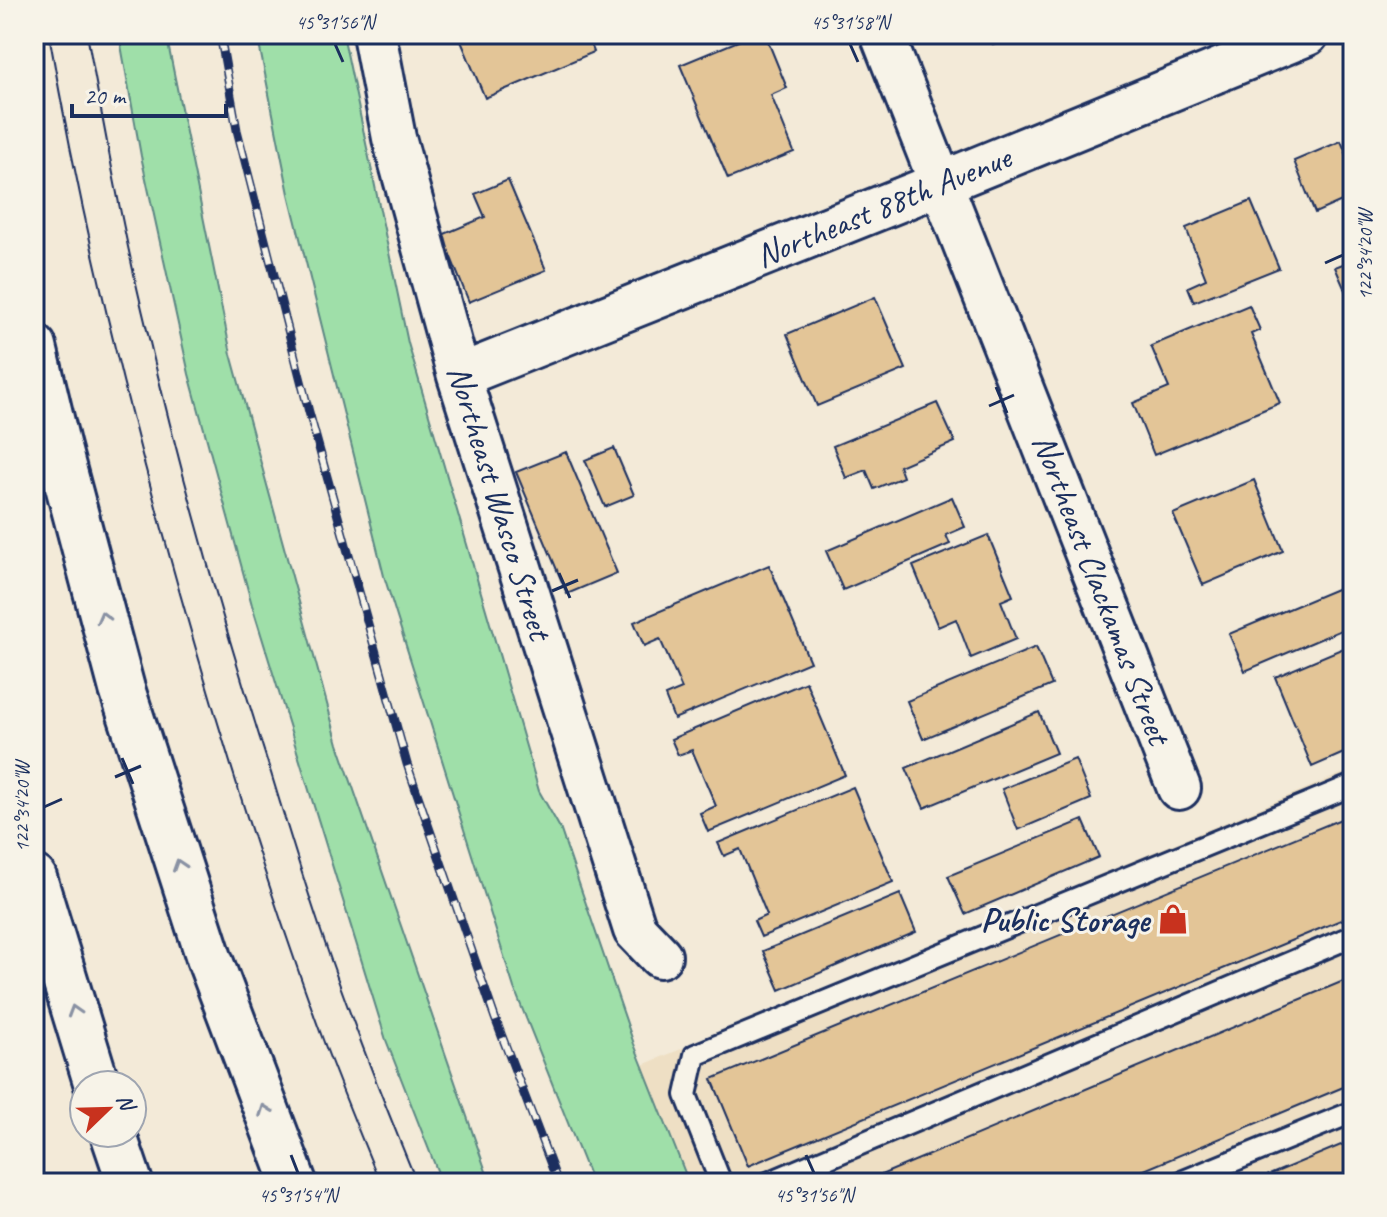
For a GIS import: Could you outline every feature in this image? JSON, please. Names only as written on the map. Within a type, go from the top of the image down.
[{"type":"highway","points":[[34,347],[122,689],[209,958],[294,1183]]},
{"type":"highway","points":[[34,878],[92,1069]]},
{"type":"highway","points":[[118,1149],[130,1183]]},
{"type":"street","name":"Northeast Wasco Street","points":[[374,34],[394,138],[459,376],[635,930],[660,956]]},
{"type":"street","name":"Northeast Clackamas Street","points":[[882,34],[1179,788]]},
{"type":"street","name":"Northeast 88th Avenue","points":[[459,376],[1307,34]]},
{"type":"lane","points":[[721,1183],[686,1095],[695,1055],[1353,785]]},
{"type":"lane","points":[[768,1183],[1353,936]]},
{"type":"lane","points":[[1179,1183],[1353,1112]]},
{"type":"shaded area","name":"Public Storage","points":[[1353,769],[1353,1183],[680,1183],[633,1069]]},
{"type":"green space","points":[[119,34],[166,34],[231,354],[338,744],[490,1183],[442,1183],[386,1040],[252,605],[189,374],[141,156]]},
{"type":"green space","points":[[257,34],[343,34],[408,343],[539,791],[560,828],[634,1044],[689,1183],[592,1183],[514,988],[384,576],[289,194]]},
{"type":"building","points":[[458,34],[587,34],[594,52],[485,98]]},
{"type":"building","points":[[755,34],[765,34],[787,88],[771,95],[794,152],[728,179],[680,65]]},
{"type":"building","points":[[988,34],[1017,34],[993,44]]},
{"type":"building","points":[[1341,141],[1353,169],[1353,196],[1315,213],[1294,161]]},
{"type":"building","points":[[508,180],[546,270],[469,302],[442,235],[485,217],[475,194]]},
{"type":"building","points":[[1251,201],[1279,268],[1194,302],[1188,287],[1206,279],[1186,228]]},
{"type":"building","points":[[1353,260],[1353,303],[1351,304],[1335,267]]},
{"type":"building","points":[[875,297],[906,369],[817,406],[787,334]]},
{"type":"building","points":[[1249,305],[1260,330],[1251,334],[1280,403],[1154,455],[1133,403],[1169,388],[1151,346]]},
{"type":"building","points":[[937,403],[955,442],[899,466],[903,477],[874,489],[866,470],[846,478],[833,446]]},
{"type":"building","points":[[614,448],[634,495],[605,507],[585,460]]},
{"type":"building","points":[[566,452],[617,573],[567,594],[516,472]]},
{"type":"building","points":[[1254,480],[1283,551],[1203,585],[1173,514]]},
{"type":"building","points":[[952,497],[965,527],[946,535],[950,544],[843,590],[826,551]]},
{"type":"building","points":[[988,535],[1013,596],[1001,601],[1016,639],[971,658],[956,619],[938,627],[913,566]]},
{"type":"building","points":[[769,565],[810,662],[674,719],[665,696],[682,689],[660,639],[644,646],[634,622]]},
{"type":"building","points":[[1353,582],[1353,625],[1245,671],[1229,634]]},
{"type":"building","points":[[1353,644],[1353,749],[1312,767],[1275,677]]},
{"type":"building","points":[[1036,647],[1052,685],[923,739],[907,701]]},
{"type":"building","points":[[806,682],[845,775],[708,832],[700,813],[716,806],[692,750],[678,755],[671,739]]},
{"type":"building","points":[[1039,712],[1056,753],[924,808],[906,768]]},
{"type":"building","points":[[1075,759],[1091,799],[1018,830],[1002,789]]},
{"type":"building","points":[[853,787],[893,882],[761,937],[754,921],[767,915],[740,849],[724,856],[718,843]]},
{"type":"building","points":[[1353,814],[1353,915],[748,1166],[712,1079]]},
{"type":"building","points":[[1083,820],[1099,857],[965,914],[948,876]]},
{"type":"building","points":[[900,894],[916,932],[780,990],[763,951]]},
{"type":"building","points":[[1353,977],[1353,1083],[1113,1183],[862,1183]]},
{"type":"building","points":[[1353,1140],[1353,1183],[1250,1183]]},
{"type":"tram line","points":[[49,34],[114,345],[198,657],[300,974],[380,1183]]},
{"type":"tram line","points":[[87,34],[138,293],[220,608],[324,940],[417,1183]]},
{"type":"railway","points":[[220,34],[237,130],[309,412],[407,764],[495,1018],[558,1183]]},
{"type":"place","name":"Public Storage","points":[[1173,919]]}]
